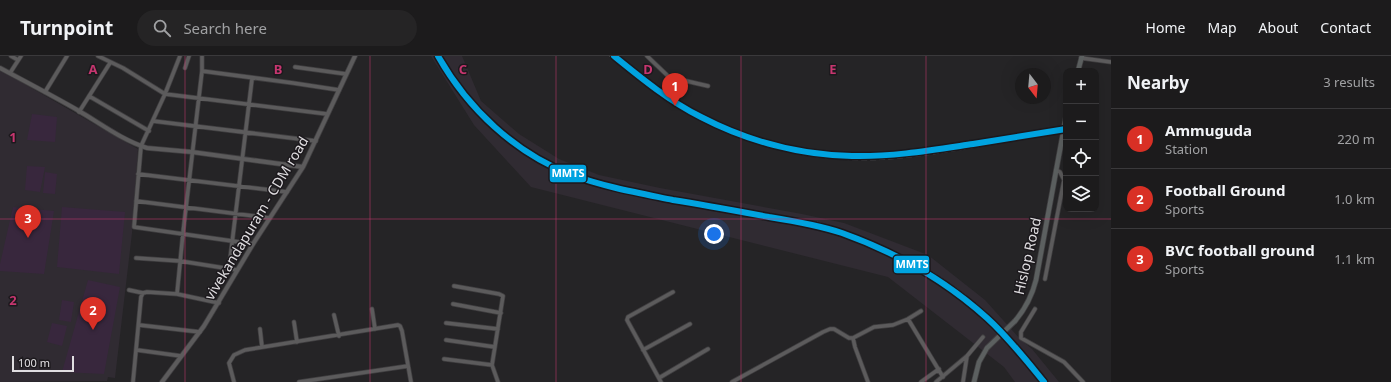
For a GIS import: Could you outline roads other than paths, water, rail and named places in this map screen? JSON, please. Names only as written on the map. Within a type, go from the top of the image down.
[{"type":"main road","points":[[1079,68],[1082,57]]},
{"type":"main road","name":"Hislop Road","points":[[974,382],[979,362],[987,348],[1015,321],[1027,305],[1032,292],[1063,133]]},
{"type":"street","points":[[11,56],[18,60]]},
{"type":"street","points":[[10,73],[21,56]]},
{"type":"street","points":[[45,92],[67,56]]},
{"type":"street","points":[[98,56],[122,68],[166,94],[327,114]]},
{"type":"street","points":[[180,56],[166,94],[141,146],[134,228],[182,233],[253,244]]},
{"type":"street","points":[[185,68],[189,56]]},
{"type":"street","points":[[177,294],[182,233],[190,180],[202,72],[202,56]]},
{"type":"street","name":"vivekandapuram - CDM road","points":[[162,382],[200,332],[219,303],[237,270],[269,218],[303,167],[355,56]]},
{"type":"street","points":[[647,56],[669,77],[708,86]]},
{"type":"street","points":[[1082,57],[1111,62]]},
{"type":"street","points":[[79,112],[110,63]]},
{"type":"street","points":[[295,67],[346,74]]},
{"type":"street","points":[[0,68],[45,92],[120,137],[147,148],[242,158],[303,167]]},
{"type":"street","points":[[202,72],[339,90]]},
{"type":"street","points":[[229,268],[252,78]]},
{"type":"street","points":[[89,96],[149,131]]},
{"type":"street","points":[[153,121],[316,141]]},
{"type":"street","points":[[1045,279],[1064,180],[1060,172],[1056,170]]},
{"type":"street","points":[[138,174],[287,192]]},
{"type":"street","points":[[136,201],[269,218]]},
{"type":"street","points":[[136,258],[180,261],[237,270]]},
{"type":"street","points":[[454,286],[502,294],[501,313],[492,365],[498,382]]},
{"type":"street","points":[[129,290],[143,293],[177,294],[219,303]]},
{"type":"street","points":[[673,292],[628,317],[627,323],[660,380],[708,349]]},
{"type":"street","points":[[133,382],[141,296],[143,293]]},
{"type":"street","points":[[453,304],[501,313]]},
{"type":"street","points":[[372,309],[375,329]]},
{"type":"street","points":[[1035,309],[1022,332],[1021,338],[1064,362],[1083,382]]},
{"type":"street","points":[[732,382],[823,332],[834,329],[849,338],[853,338],[874,327],[893,325],[908,320],[921,311]]},
{"type":"street","points":[[334,315],[339,336]]},
{"type":"street","points":[[908,320],[943,377]]},
{"type":"street","points":[[294,322],[297,342]]},
{"type":"street","points":[[446,323],[498,329]]},
{"type":"street","points":[[643,350],[690,324]]},
{"type":"street","points":[[139,325],[200,332]]},
{"type":"street","points":[[234,382],[229,363],[234,355],[245,350],[339,336],[398,325],[400,326],[411,382]]},
{"type":"street","points":[[260,329],[262,347]]},
{"type":"street","points":[[936,382],[967,356],[983,337]]},
{"type":"street","points":[[853,338],[868,382]]},
{"type":"street","points":[[446,340],[495,347]]},
{"type":"street","points":[[137,350],[181,356]]},
{"type":"street","points":[[963,382],[967,356]]},
{"type":"street","points":[[444,359],[492,365]]},
{"type":"street","points":[[298,382],[408,366]]},
{"type":"street","points":[[921,382],[939,369]]},
{"type":"railway","points":[[609,56],[663,97],[707,124],[733,135],[787,152],[815,157],[872,160],[962,150],[1023,139]]},
{"type":"railway","points":[[817,222],[889,249],[912,260],[955,287],[994,320],[1015,342],[1048,382]]},
{"type":"place","name":"Ammuguda","points":[[675,106]]},
{"type":"place","name":"BVC football ground","points":[[28,238]]},
{"type":"place","name":"Football Ground","points":[[93,330]]}]
